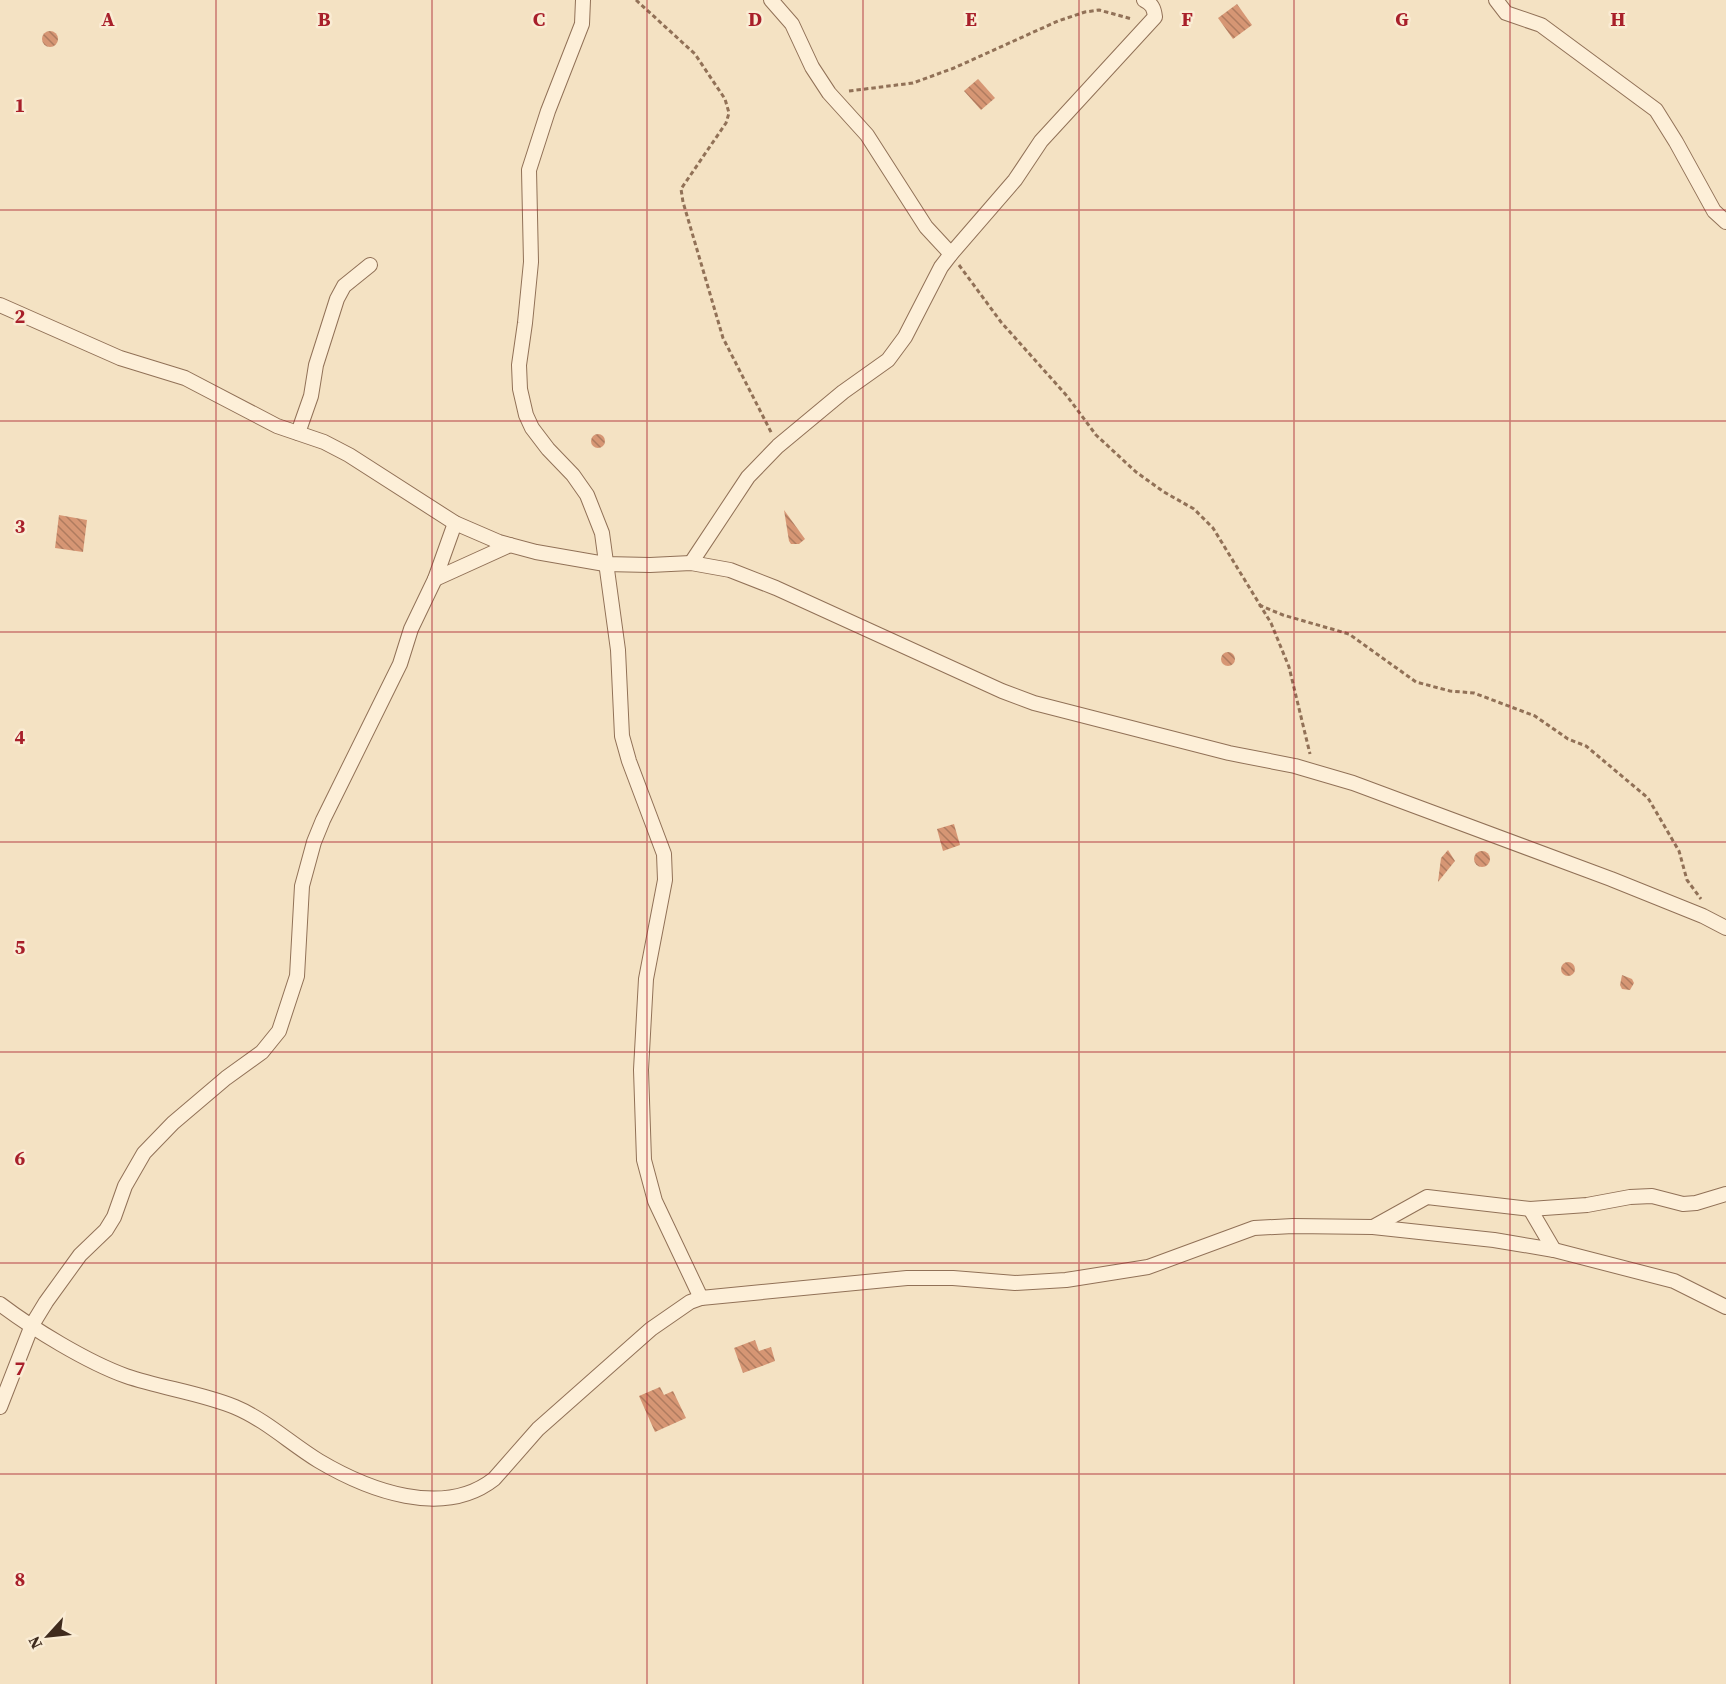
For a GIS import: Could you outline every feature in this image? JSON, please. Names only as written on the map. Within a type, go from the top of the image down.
[{"type":"street","points":[[584,0],[582,24],[548,111],[529,171],[531,262],[519,365],[520,389],[526,415],[532,428],[573,475],[587,495],[602,532],[618,650],[617,668],[622,736],[628,761],[664,854],[665,880],[645,979],[641,1070],[644,1160],[655,1201],[701,1298]]},
{"type":"street","points":[[771,0],[792,24],[812,67],[830,93],[867,135],[926,227],[951,254]]},
{"type":"street","points":[[691,563],[748,477],[778,446],[843,392],[888,360],[905,337],[941,267],[951,254],[1015,180],[1041,141],[1155,17],[1151,3],[1144,0]]},
{"type":"street","points":[[1496,0],[1506,13],[1540,25],[1656,110],[1714,211],[1726,222]]},
{"type":"street","points":[[298,433],[311,396],[316,365],[337,298],[344,286],[370,265]]},
{"type":"street","points":[[0,305],[120,358],[185,378],[277,426],[324,442],[349,455],[455,523],[499,542],[536,552],[605,564],[691,563],[730,570],[776,588],[1002,691],[1034,703],[1353,783],[1662,899],[1723,926]]},
{"type":"street","points":[[0,1407],[32,1325],[80,1255],[106,1230],[114,1217],[125,1186],[144,1153],[173,1123],[226,1078],[262,1052],[279,1031],[297,976],[300,900],[314,842],[400,664],[411,629],[435,579],[455,523]]},
{"type":"street","points":[[435,579],[510,545]]},
{"type":"street","points":[[1373,1227],[1427,1197],[1530,1209],[1587,1205],[1630,1197],[1652,1196],[1683,1204],[1696,1203],[1726,1194]]},
{"type":"street","points":[[1530,1209],[1554,1250]]},
{"type":"street","points":[[0,1304],[86,1358],[124,1375],[235,1407],[270,1426],[320,1461],[365,1484],[387,1493],[417,1498],[459,1496],[485,1486],[538,1430],[651,1329],[690,1302],[701,1298],[907,1278],[953,1278],[1015,1283],[1066,1280],[1148,1267],[1254,1228],[1293,1226],[1373,1227],[1494,1240],[1554,1250],[1674,1281],[1726,1307]]},
{"type":"path","points":[[636,0],[695,54],[725,99],[729,113],[726,123],[681,189],[723,338],[778,446]]},
{"type":"path","points":[[830,93],[913,83],[954,68],[1058,21],[1085,12],[1100,10],[1148,25]]},
{"type":"path","points":[[951,254],[1001,322],[1066,396],[1096,435],[1136,472],[1164,492],[1194,509],[1213,528],[1270,622],[1289,667],[1314,772]]},
{"type":"path","points":[[1258,604],[1283,615],[1349,634],[1416,682],[1450,691],[1474,693],[1535,716],[1568,739],[1586,746],[1648,798],[1679,851],[1687,880],[1723,926]]},
{"type":"building","points":[[1237,4],[1252,25],[1233,39],[1218,18]]},
{"type":"building","points":[[50,31],[58,39],[50,47],[42,39]]},
{"type":"building","points":[[978,79],[995,98],[981,110],[964,91]]},
{"type":"building","points":[[595,434],[601,434],[605,441],[601,448],[595,448],[591,444],[591,438]]},
{"type":"building","points":[[784,510],[805,539],[799,544],[791,544],[789,541]]},
{"type":"building","points":[[59,515],[87,520],[83,552],[55,548]]},
{"type":"building","points":[[1225,652],[1231,652],[1235,659],[1231,666],[1225,666],[1221,662],[1221,656]]},
{"type":"building","points":[[954,824],[960,845],[943,851],[937,829]]},
{"type":"building","points":[[1448,850],[1455,861],[1438,882],[1441,858]]},
{"type":"building","points":[[1482,851],[1490,859],[1482,867],[1474,859]]},
{"type":"building","points":[[1568,962],[1573,964],[1575,969],[1573,974],[1568,976],[1563,974],[1561,969],[1563,964]]},
{"type":"building","points":[[1622,975],[1632,979],[1634,983],[1630,990],[1622,989],[1620,985]]},
{"type":"building","points":[[755,1340],[759,1351],[771,1347],[775,1361],[743,1373],[734,1348]]},
{"type":"building","points":[[660,1387],[664,1395],[673,1391],[686,1418],[655,1432],[639,1396]]}]
